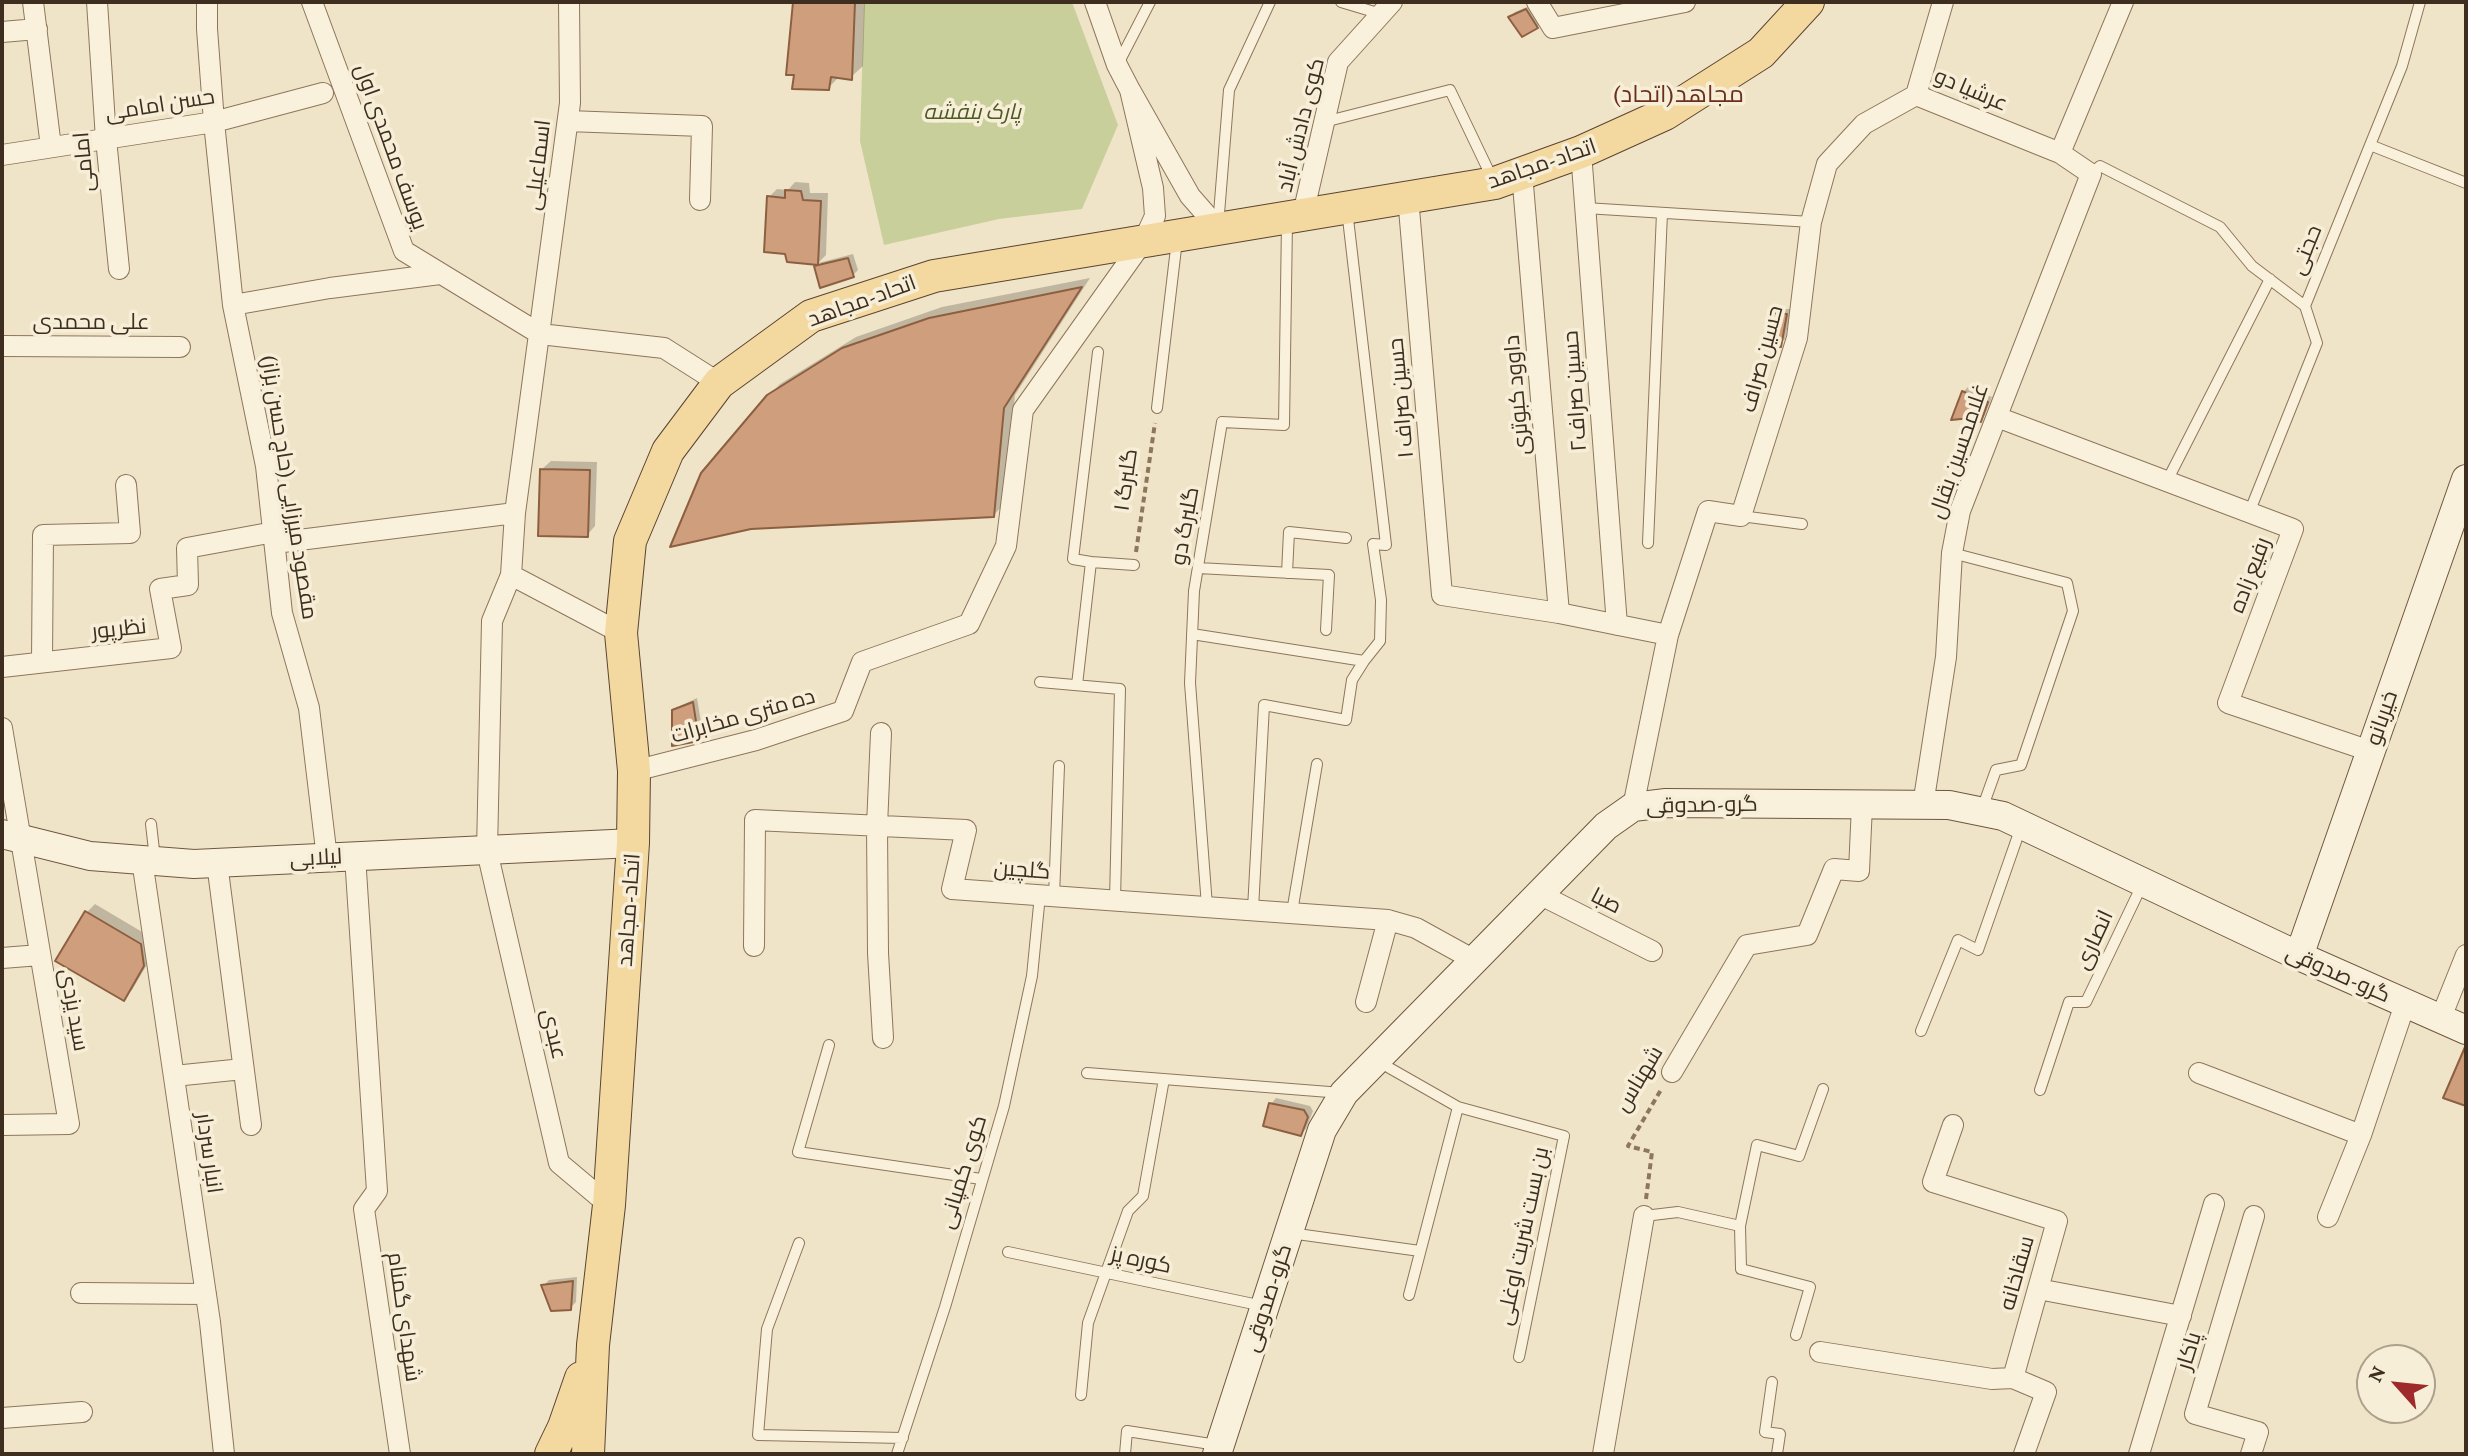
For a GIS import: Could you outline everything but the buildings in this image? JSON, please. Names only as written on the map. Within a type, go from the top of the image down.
[{"type":"main road","name":"اتحاد-مجاهد","points":[[593,1345],[609,1205],[633,843],[634,771],[621,633],[630,541],[668,451],[719,383],[811,316],[934,276],[1509,178],[1581,152],[1665,114],[1761,53],[1808,2]]},
{"type":"main road","points":[[551,1454],[564,1427],[593,1345]]},
{"type":"main road","points":[[588,1454],[593,1345]]},
{"type":"street","points":[[33,2],[51,147]]},
{"type":"street","name":"امامی","points":[[97,2],[119,269]]},
{"type":"street","name":"مقصود میرزایی (حاج حسن بزاز)","points":[[207,2],[214,122],[233,305],[266,466],[282,613],[309,708],[341,857],[377,1191]]},
{"type":"street","name":"یوسف محمدی اول","points":[[312,2],[404,251],[540,334],[664,348],[719,383]]},
{"type":"street","name":"اسماعیلی","points":[[511,575],[515,513],[570,103],[569,2]]},
{"type":"street","points":[[1095,2],[1117,65],[1130,90],[1190,196],[1218,228]]},
{"type":"street","points":[[1537,2],[1553,28],[1685,2]]},
{"type":"street","name":"عرشیا دو","points":[[1943,2],[1916,95],[2060,153],[2091,174]]},
{"type":"street","points":[[2060,153],[2123,2]]},
{"type":"street","name":"کوی دادش آباد","points":[[1295,215],[1324,122],[1338,62],[1386,8]]},
{"type":"street","points":[[2,32],[37,29]]},
{"type":"street","points":[[1130,90],[1153,188],[1155,216],[1144,240]]},
{"type":"street","name":"حسن امامی","points":[[2,155],[214,122],[323,93]]},
{"type":"street","name":"حسین صراف","points":[[1741,516],[1797,338],[1811,222],[1827,164],[1864,124],[1916,95]]},
{"type":"street","points":[[568,121],[702,126],[700,200]]},
{"type":"street","name":"حسین صراف۲","points":[[1581,152],[1617,625]]},
{"type":"street","name":"غلامحسین بقال","points":[[1923,805],[1946,657],[1952,553],[1960,511],[2091,174]]},
{"type":"street","name":"داوود کبوتری","points":[[1509,178],[1559,613]]},
{"type":"street","name":"حسین صراف ۱","points":[[1408,197],[1442,595],[1559,613]]},
{"type":"street","name":"ده متری مخابرات","points":[[634,771],[756,740],[843,711],[862,662],[969,624],[1006,546],[1023,410],[1144,240]]},
{"type":"street","points":[[233,305],[330,288],[440,274]]},
{"type":"street","name":"علی محمدی","points":[[2,346],[180,347]]},
{"type":"street","name":"رفیع زاده","points":[[1997,417],[2293,529],[2228,703],[2370,751]]},
{"type":"street","name":"خیربانو","points":[[2299,956],[2466,479]]},
{"type":"street","points":[[42,661],[43,535],[130,533],[126,485]]},
{"type":"street","points":[[1633,807],[1668,635],[1708,511],[1741,516]]},
{"type":"street","points":[[274,537],[515,513]]},
{"type":"street","name":"نظرپور","points":[[2,667],[171,648],[160,589],[188,585],[187,548],[274,537]]},
{"type":"street","points":[[511,575],[621,633]]},
{"type":"street","name":"عبدی","points":[[511,575],[492,621],[487,851],[559,1163],[609,1205]]},
{"type":"street","points":[[1559,613],[1668,635]]},
{"type":"street","name":"سید یزدی","points":[[2,728],[11,836],[40,955],[69,1124],[2,1125]]},
{"type":"street","points":[[881,733],[877,826],[878,953],[883,1038]]},
{"type":"street","name":"گرو-صدوقی","points":[[1219,1450],[1322,1130],[1344,1093],[1606,826],[1633,807],[1666,803],[1949,805],[2003,816],[2453,1025]]},
{"type":"street","name":"شهناس","points":[[1672,1072],[1747,945],[1807,935],[1834,869],[1859,871],[1862,805]]},
{"type":"street","name":"گلچین","points":[[754,946],[755,820],[966,830],[952,889],[1388,920],[1416,928],[1474,960]]},
{"type":"street","name":"لیلابی","points":[[11,836],[90,856],[217,863],[633,843]]},
{"type":"street","name":"انبار سردار","points":[[148,861],[174,1076],[206,1294],[224,1454]]},
{"type":"street","points":[[217,863],[251,1125]]},
{"type":"street","name":"صبا","points":[[1539,894],[1652,951]]},
{"type":"street","points":[[1366,1002],[1388,920]]},
{"type":"street","points":[[2,958],[40,955]]},
{"type":"street","points":[[2453,1025],[2466,955]]},
{"type":"street","points":[[2328,1217],[2361,1135],[2405,1004]]},
{"type":"street","points":[[174,1076],[243,1069]]},
{"type":"street","points":[[2199,1073],[2361,1135]]},
{"type":"street","name":"سقاخانه","points":[[1953,1125],[1933,1182],[2057,1221],[2013,1378]]},
{"type":"street","name":"شهدای گمنام","points":[[377,1191],[364,1209],[400,1454]]},
{"type":"street","points":[[2139,1454],[2214,1204]]},
{"type":"street","points":[[1603,1454],[1644,1216]]},
{"type":"street","name":"پاکار","points":[[2251,1454],[2258,1432],[2195,1414],[2254,1216]]},
{"type":"street","points":[[2038,1289],[2181,1316]]},
{"type":"street","points":[[81,1293],[206,1294]]},
{"type":"street","points":[[1820,1352],[1992,1379],[2013,1378],[2046,1392],[2024,1454]]},
{"type":"street","points":[[2,1418],[82,1412]]},
{"type":"lane","points":[[1117,65],[1150,2]]},
{"type":"lane","points":[[1218,228],[1229,90],[1270,2]]},
{"type":"lane","points":[[1341,2],[1386,8]]},
{"type":"lane","name":"حجتی","points":[[2249,513],[2317,343],[2305,306],[2402,66],[2420,2]]},
{"type":"lane","points":[[1324,122],[1450,90],[1509,178]]},
{"type":"lane","points":[[2370,145],[2466,183]]},
{"type":"lane","points":[[2091,174],[2100,166],[2220,227],[2252,266],[2305,306]]},
{"type":"lane","points":[[1253,909],[1264,705],[1346,720],[1352,680],[1380,641],[1381,600],[1373,544],[1386,545],[1347,207]]},
{"type":"lane","points":[[1585,208],[1811,222]]},
{"type":"lane","points":[[1648,543],[1662,213]]},
{"type":"lane","name":"گلبرگ دو","points":[[1207,906],[1190,683],[1198,568],[1222,422],[1284,425],[1295,215]]},
{"type":"lane","points":[[1157,408],[1178,234]]},
{"type":"lane","points":[[2167,481],[2270,279]]},
{"type":"lane","points":[[1098,352],[1073,559],[1134,565]]},
{"type":"lane","points":[[1741,516],[1802,524]]},
{"type":"lane","points":[[1287,573],[1289,532],[1346,538]]},
{"type":"lane","points":[[1952,553],[2067,583],[2073,611],[2021,765],[1996,770],[1981,812]]},
{"type":"lane","points":[[1077,685],[1091,562]]},
{"type":"lane","points":[[1198,568],[1329,575],[1326,630]]},
{"type":"lane","points":[[1192,634],[1364,661]]},
{"type":"lane","points":[[1040,682],[1120,689],[1115,900]]},
{"type":"lane","points":[[1292,912],[1317,764]]},
{"type":"lane","name":"کوی کمپانی","points":[[897,1454],[945,1307],[1004,1106],[1047,896],[1059,766]]},
{"type":"lane","points":[[148,861],[151,824]]},
{"type":"lane","points":[[1921,1031],[1958,940],[1978,950],[2022,825]]},
{"type":"lane","name":"انصاری","points":[[2040,1090],[2069,1002],[2086,1002],[2143,883]]},
{"type":"lane","points":[[829,1045],[798,1152],[981,1179]]},
{"type":"lane","name":"بن بست شربت اوغلی","points":[[1376,1060],[1458,1107],[1564,1136],[1519,1357]]},
{"type":"lane","points":[[1087,1073],[1344,1093]]},
{"type":"lane","points":[[1081,1395],[1088,1323],[1128,1211],[1143,1196],[1164,1079]]},
{"type":"lane","points":[[1796,1335],[1810,1287],[1741,1269],[1740,1226],[1757,1145],[1799,1156],[1823,1089]]},
{"type":"lane","points":[[1409,1295],[1458,1107]]},
{"type":"lane","points":[[1644,1216],[1678,1212],[1740,1226]]},
{"type":"lane","points":[[1288,1233],[1420,1251]]},
{"type":"lane","points":[[799,1243],[767,1329],[758,1435],[903,1438]]},
{"type":"lane","name":"کوره پز","points":[[1008,1252],[1265,1307]]},
{"type":"lane","points":[[1772,1382],[1765,1432],[1780,1434],[1777,1454]]},
{"type":"lane","points":[[1125,1454],[1127,1431],[1219,1450]]},
{"type":"path","name":"گلبرگ ۱","points":[[1134,565],[1157,408]]},
{"type":"path","name":"شهناس","points":[[1644,1216],[1652,1152],[1628,1146],[1672,1072]]},
{"type":"green space","name":"پارک بنفشه","points":[[864,2],[1072,2],[1118,125],[1082,209],[999,219],[884,245],[860,141]]},
{"type":"district","name":"مجاهد(اتحاد)","points":[[1678,95]]}]
